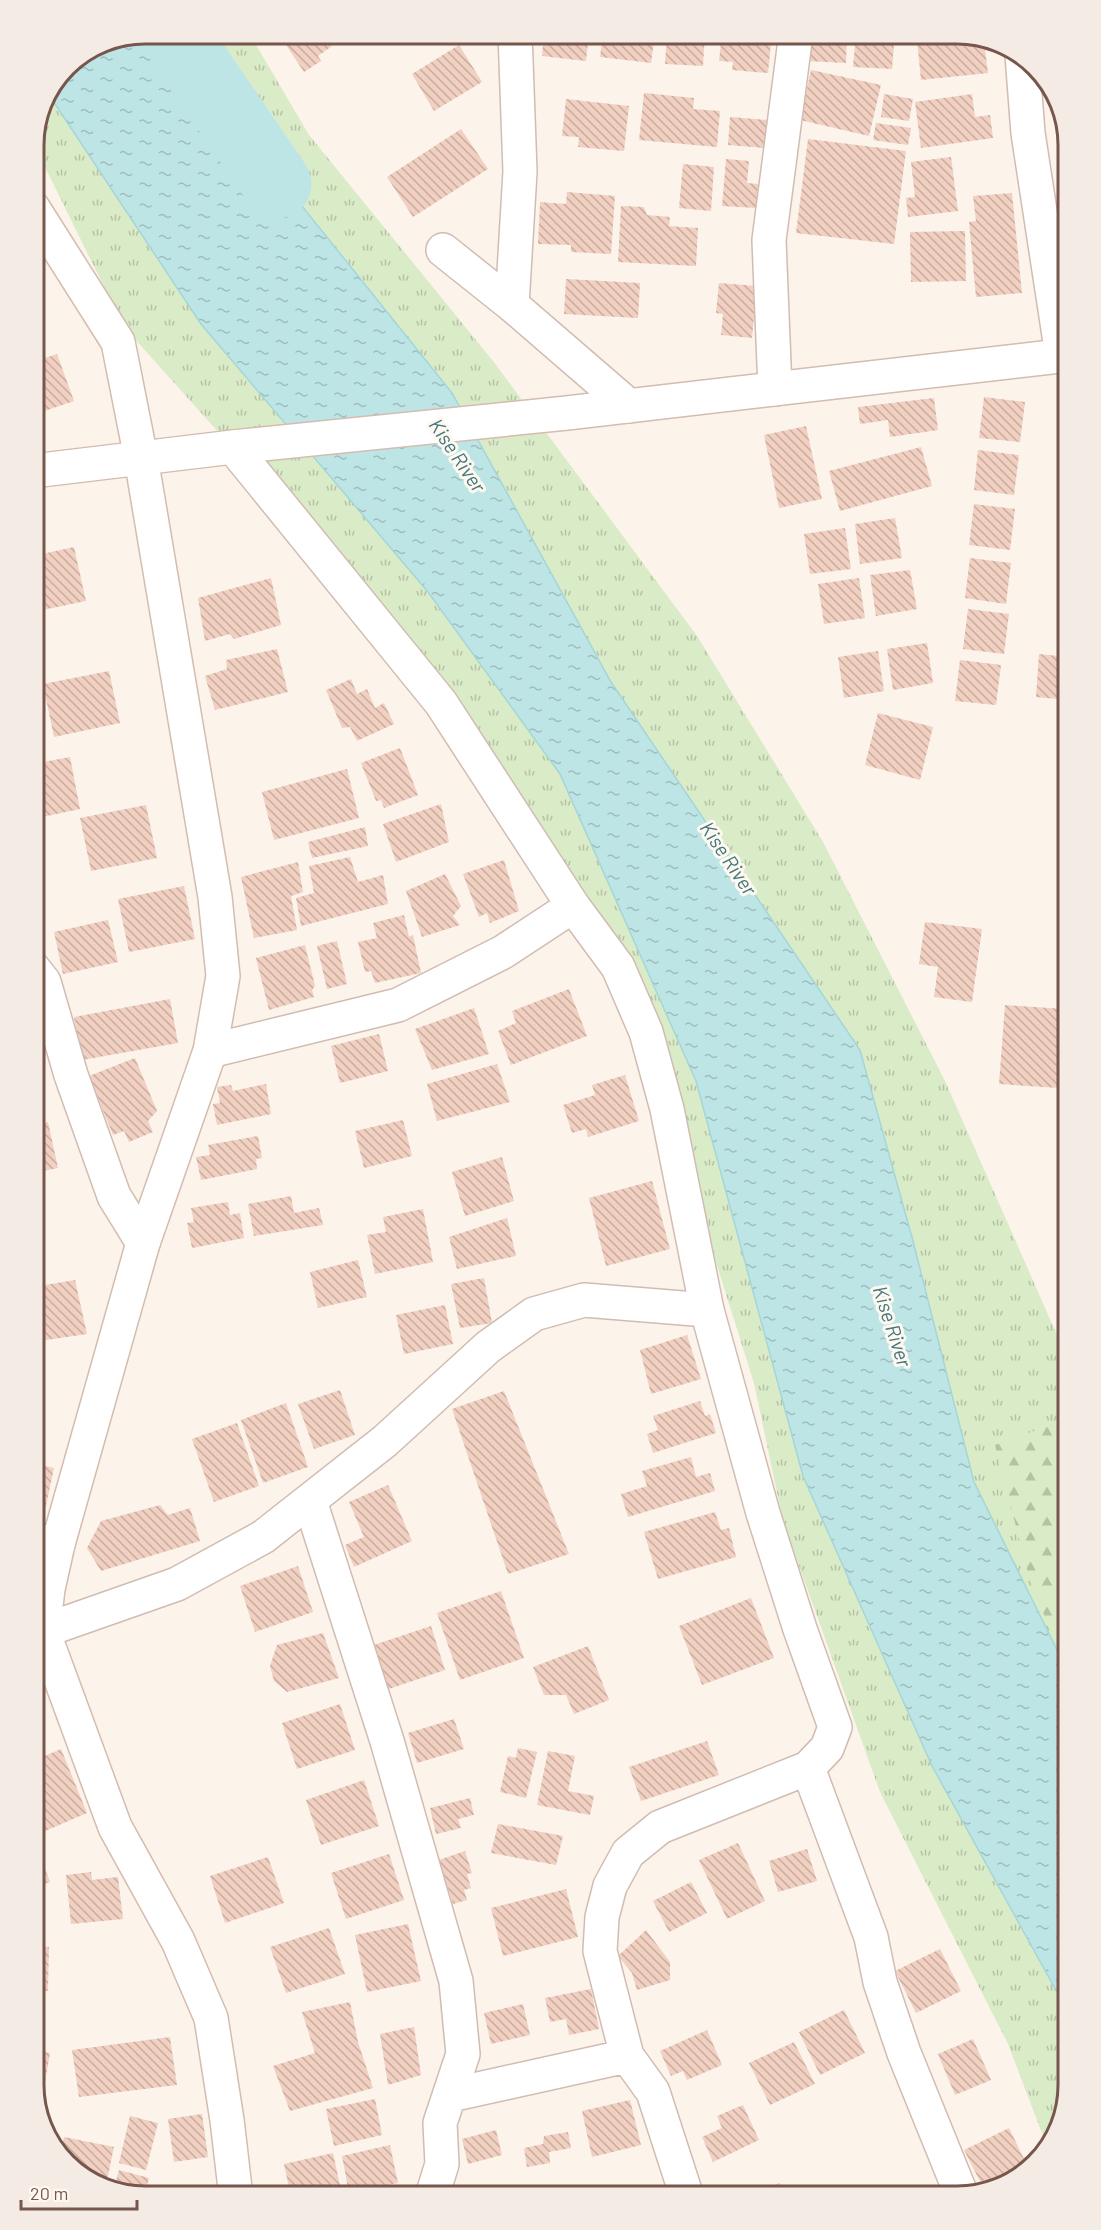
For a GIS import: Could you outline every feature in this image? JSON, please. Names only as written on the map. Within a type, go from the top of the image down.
[{"type":"street","points":[[512,305],[520,172],[515,44]]},
{"type":"street","points":[[775,389],[769,240],[795,44]]},
{"type":"street","points":[[1024,69],[1028,133],[1058,313]]},
{"type":"street","points":[[44,225],[118,342],[141,458],[215,897],[223,976],[210,1051],[143,1243],[46,1542],[48,1589],[44,1609]]},
{"type":"street","points":[[443,250],[512,305],[629,406]]},
{"type":"street","points":[[44,470],[233,447],[567,413],[1058,356]]},
{"type":"street","points":[[233,447],[441,703],[573,906],[618,967],[646,1032],[667,1109],[706,1310],[763,1513],[800,1629],[835,1727],[827,1748],[808,1768],[660,1827],[628,1853],[610,1886],[602,1917],[600,1951],[627,2056],[653,2092],[683,2186]]},
{"type":"street","points":[[210,1051],[398,1005],[503,952],[573,906]]},
{"type":"street","points":[[44,982],[71,1075],[114,1196],[143,1243]]},
{"type":"street","points":[[44,1638],[177,1584],[263,1537],[385,1441],[488,1347],[534,1314],[584,1300],[706,1310]]},
{"type":"street","points":[[310,1502],[387,1741],[456,1981],[464,2054],[440,2123],[442,2164],[436,2186]]},
{"type":"street","points":[[44,1654],[116,1827],[178,1941],[211,2018],[235,2186]]},
{"type":"street","points":[[808,1768],[871,1937],[880,1982],[904,2053],[958,2186]]},
{"type":"street","points":[[451,2095],[627,2056]]},
{"type":"green space","points":[[255,44],[309,135],[493,361],[697,636],[823,842],[945,1081],[1058,1337],[1058,2085],[1054,2111],[1043,2136],[1008,2044],[880,1792],[783,1521],[754,1383],[635,1005],[459,731],[246,463],[124,327],[44,165],[45,125],[51,106],[73,73],[106,51],[125,45]]},
{"type":"green space","points":[[1058,1423],[1058,1650],[1029,1577],[995,1445]]},
{"type":"water","points":[[172,44],[452,393],[611,682],[860,1050],[913,1241],[974,1482],[1058,1652],[1058,1994],[932,1766],[803,1476],[696,1081],[560,774],[428,592],[201,324],[53,102],[73,73],[106,51],[125,45]]},
{"type":"building","points":[[285,44],[331,44],[332,46],[318,56],[321,61],[304,72]]},
{"type":"building","points":[[543,44],[588,44],[586,61],[542,56]]},
{"type":"building","points":[[602,44],[654,44],[651,63],[600,57]]},
{"type":"building","points":[[666,44],[704,44],[703,66],[665,64]]},
{"type":"building","points":[[721,44],[771,44],[768,73],[732,70],[733,62],[719,61]]},
{"type":"building","points":[[807,44],[847,44],[846,63],[806,61]]},
{"type":"building","points":[[855,44],[894,44],[892,69],[853,67]]},
{"type":"building","points":[[917,44],[963,44],[985,48],[988,73],[921,80]]},
{"type":"building","points":[[459,45],[482,82],[434,111],[412,74]]},
{"type":"building","points":[[811,70],[881,85],[869,136],[800,120]]},
{"type":"building","points":[[644,93],[694,98],[693,109],[720,111],[717,147],[639,140]]},
{"type":"building","points":[[884,94],[913,99],[909,121],[881,117]]},
{"type":"building","points":[[972,94],[975,117],[990,115],[993,138],[921,148],[915,102]]},
{"type":"building","points":[[566,99],[629,106],[624,151],[578,147],[579,137],[562,136]]},
{"type":"building","points":[[730,117],[767,120],[764,148],[728,145]]},
{"type":"building","points":[[876,123],[911,128],[908,145],[873,140]]},
{"type":"building","points":[[461,129],[488,169],[413,217],[387,177]]},
{"type":"building","points":[[808,139],[906,151],[894,244],[796,233]]},
{"type":"building","points":[[951,157],[958,211],[908,217],[906,198],[915,197],[911,162]]},
{"type":"building","points":[[726,159],[749,161],[747,183],[758,184],[756,208],[722,206]]},
{"type":"building","points":[[683,164],[714,167],[711,211],[679,208]]},
{"type":"building","points":[[567,192],[615,196],[611,254],[571,252],[571,245],[538,244],[540,202],[566,204]]},
{"type":"building","points":[[1012,193],[1022,293],[976,297],[969,222],[976,221],[973,196]]},
{"type":"building","points":[[621,206],[644,207],[647,215],[670,217],[669,226],[698,228],[696,266],[618,262]]},
{"type":"building","points":[[965,231],[966,281],[911,282],[910,232]]},
{"type":"building","points":[[566,279],[640,283],[638,318],[564,314]]},
{"type":"building","points":[[719,283],[757,286],[752,338],[721,335],[723,314],[716,313]]},
{"type":"building","points":[[57,354],[74,401],[44,411],[44,358]]},
{"type":"building","points":[[984,397],[1025,402],[1020,442],[979,438]]},
{"type":"building","points":[[934,398],[938,430],[890,437],[888,420],[860,424],[858,407]]},
{"type":"building","points":[[806,426],[822,499],[779,508],[764,435]]},
{"type":"building","points":[[921,447],[932,486],[840,511],[829,471]]},
{"type":"building","points":[[978,450],[1019,455],[1014,495],[974,490]]},
{"type":"building","points":[[974,504],[1015,509],[1010,550],[969,545]]},
{"type":"building","points":[[895,518],[902,558],[860,564],[855,524]]},
{"type":"building","points":[[845,528],[851,569],[810,574],[804,534]]},
{"type":"building","points":[[74,547],[86,601],[44,610],[44,554]]},
{"type":"building","points":[[970,558],[1011,563],[1006,604],[965,598]]},
{"type":"building","points":[[910,570],[917,609],[876,616],[870,575]]},
{"type":"building","points":[[271,578],[281,625],[234,639],[230,634],[205,641],[198,598]]},
{"type":"building","points":[[859,578],[865,618],[824,624],[818,584]]},
{"type":"building","points":[[968,609],[1009,614],[1004,654],[963,649]]},
{"type":"building","points":[[927,643],[933,683],[893,690],[887,649]]},
{"type":"building","points":[[277,649],[288,692],[215,710],[205,676],[227,669],[226,660]]},
{"type":"building","points":[[878,651],[884,691],[844,698],[838,657]]},
{"type":"building","points":[[1039,654],[1058,656],[1058,699],[1036,697]]},
{"type":"building","points":[[960,660],[1001,665],[996,705],[955,701]]},
{"type":"building","points":[[109,671],[120,723],[54,737],[44,684]]},
{"type":"building","points":[[351,679],[357,694],[367,689],[375,708],[384,703],[394,724],[357,741],[350,727],[342,728],[326,690]]},
{"type":"building","points":[[878,713],[933,727],[920,780],[865,765]]},
{"type":"building","points":[[400,748],[418,795],[384,808],[381,800],[376,801],[361,763]]},
{"type":"building","points":[[70,757],[80,809],[44,817],[44,762]]},
{"type":"building","points":[[347,769],[359,818],[274,840],[262,792]]},
{"type":"building","points":[[441,804],[449,842],[396,862],[383,824]]},
{"type":"building","points":[[146,805],[157,858],[91,871],[80,818]]},
{"type":"building","points":[[365,827],[368,846],[312,858],[308,842]]},
{"type":"building","points":[[350,857],[358,882],[383,875],[388,904],[301,926],[296,898],[314,893],[309,866]]},
{"type":"building","points":[[504,860],[519,911],[490,923],[487,913],[479,917],[463,874]]},
{"type":"building","points":[[298,862],[303,892],[291,896],[297,930],[254,938],[241,877]]},
{"type":"building","points":[[445,874],[461,906],[453,916],[460,925],[422,937],[406,891]]},
{"type":"building","points":[[184,886],[195,939],[129,952],[118,899]]},
{"type":"building","points":[[404,915],[409,937],[413,935],[421,973],[375,983],[371,971],[365,972],[358,942],[377,938],[373,923]]},
{"type":"building","points":[[108,920],[118,962],[63,974],[54,932]]},
{"type":"building","points":[[925,922],[982,929],[972,1002],[934,997],[938,967],[919,964]]},
{"type":"building","points":[[337,941],[347,984],[327,989],[317,946]]},
{"type":"building","points":[[305,945],[315,986],[312,990],[314,997],[269,1010],[256,958]]},
{"type":"building","points":[[569,989],[587,1036],[511,1065],[498,1031],[516,1023],[512,1011]]},
{"type":"building","points":[[170,999],[178,1043],[82,1060],[74,1017]]},
{"type":"building","points":[[1005,1005],[1058,1009],[1058,1088],[999,1084]]},
{"type":"building","points":[[474,1008],[489,1054],[432,1070],[415,1029]]},
{"type":"building","points":[[379,1034],[388,1071],[340,1083],[331,1046]]},
{"type":"building","points":[[135,1058],[157,1111],[148,1121],[153,1132],[129,1142],[124,1131],[113,1135],[89,1076]]},
{"type":"building","points":[[497,1064],[510,1102],[437,1121],[427,1084]]},
{"type":"building","points":[[625,1075],[639,1121],[588,1137],[586,1129],[572,1133],[563,1105],[595,1095],[592,1085]]},
{"type":"building","points":[[266,1084],[271,1114],[217,1125],[213,1104],[220,1103],[217,1087],[231,1085],[233,1091]]},
{"type":"building","points":[[403,1120],[412,1156],[364,1168],[355,1131]]},
{"type":"building","points":[[48,1122],[58,1168],[44,1171],[44,1123]]},
{"type":"building","points":[[258,1136],[262,1158],[256,1159],[257,1169],[201,1180],[196,1157],[210,1155],[208,1145]]},
{"type":"building","points":[[502,1157],[514,1201],[465,1216],[452,1172]]},
{"type":"building","points":[[652,1181],[670,1249],[606,1266],[589,1198]]},
{"type":"building","points":[[291,1196],[294,1213],[319,1208],[323,1225],[254,1236],[248,1204]]},
{"type":"building","points":[[228,1202],[230,1215],[240,1213],[244,1238],[192,1248],[187,1223],[194,1222],[191,1208]]},
{"type":"building","points":[[423,1209],[433,1262],[375,1274],[367,1235],[386,1232],[383,1217]]},
{"type":"building","points":[[507,1218],[516,1256],[457,1269],[449,1237]]},
{"type":"building","points":[[358,1260],[367,1297],[318,1308],[310,1272]]},
{"type":"building","points":[[484,1278],[492,1323],[460,1328],[451,1284]]},
{"type":"building","points":[[75,1280],[87,1334],[44,1340],[44,1285]]},
{"type":"building","points":[[445,1305],[453,1344],[404,1354],[396,1315]]},
{"type":"building","points":[[687,1335],[701,1379],[651,1394],[640,1350]]},
{"type":"building","points":[[340,1390],[355,1435],[314,1449],[298,1404]]},
{"type":"building","points":[[504,1391],[569,1554],[508,1574],[452,1409]]},
{"type":"building","points":[[700,1401],[705,1416],[710,1414],[716,1433],[653,1453],[647,1434],[658,1430],[653,1416]]},
{"type":"building","points":[[286,1403],[308,1467],[263,1483],[241,1420]]},
{"type":"building","points":[[237,1423],[259,1486],[214,1502],[192,1439]]},
{"type":"building","points":[[691,1457],[696,1477],[710,1473],[715,1491],[628,1517],[621,1494],[647,1486],[642,1471]]},
{"type":"building","points":[[44,1466],[54,1468],[44,1515]]},
{"type":"building","points":[[388,1485],[412,1541],[354,1567],[345,1545],[364,1537],[349,1502]]},
{"type":"building","points":[[160,1505],[168,1515],[190,1508],[200,1541],[101,1571],[87,1548],[101,1521]]},
{"type":"building","points":[[715,1512],[721,1530],[729,1528],[736,1557],[658,1579],[644,1532]]},
{"type":"building","points":[[298,1566],[313,1612],[255,1632],[240,1586]]},
{"type":"building","points":[[501,1591],[524,1658],[460,1680],[437,1613]]},
{"type":"building","points":[[751,1598],[774,1658],[702,1685],[679,1626]]},
{"type":"building","points":[[431,1626],[445,1670],[386,1690],[371,1646]]},
{"type":"building","points":[[323,1633],[339,1678],[287,1692],[274,1681],[270,1666],[277,1645]]},
{"type":"building","points":[[588,1646],[609,1700],[574,1714],[566,1695],[544,1695],[533,1667]]},
{"type":"building","points":[[340,1704],[355,1750],[297,1769],[282,1723]]},
{"type":"building","points":[[454,1719],[464,1749],[417,1763],[408,1733]]},
{"type":"building","points":[[707,1741],[719,1775],[641,1801],[629,1767]]},
{"type":"building","points":[[518,1748],[537,1752],[526,1798],[500,1792],[508,1756],[516,1758]]},
{"type":"building","points":[[61,1749],[87,1813],[44,1832],[44,1756]]},
{"type":"building","points":[[548,1751],[575,1756],[568,1791],[594,1796],[590,1815],[537,1805]]},
{"type":"building","points":[[364,1780],[379,1826],[321,1845],[306,1800]]},
{"type":"building","points":[[470,1798],[474,1815],[458,1819],[461,1828],[436,1834],[430,1808]]},
{"type":"building","points":[[498,1824],[563,1836],[556,1865],[491,1853]]},
{"type":"building","points":[[738,1843],[765,1901],[727,1919],[699,1860]]},
{"type":"building","points":[[807,1849],[817,1881],[778,1892],[769,1861]]},
{"type":"building","points":[[465,1851],[472,1873],[467,1874],[471,1888],[464,1890],[467,1900],[453,1904],[439,1860]]},
{"type":"building","points":[[389,1854],[404,1900],[346,1919],[331,1873]]},
{"type":"building","points":[[268,1857],[284,1903],[225,1923],[210,1876]]},
{"type":"building","points":[[44,1866],[50,1882],[44,1884]]},
{"type":"building","points":[[91,1872],[92,1880],[118,1877],[123,1919],[71,1924],[66,1875]]},
{"type":"building","points":[[691,1882],[707,1913],[669,1932],[653,1901]]},
{"type":"building","points":[[566,1889],[578,1937],[503,1956],[491,1908]]},
{"type":"building","points":[[408,1924],[421,1981],[367,1992],[355,1935]]},
{"type":"building","points":[[329,1928],[345,1974],[286,1993],[270,1947]]},
{"type":"building","points":[[646,1930],[670,1962],[670,1980],[637,1990],[632,1973],[618,1956]]},
{"type":"building","points":[[44,1947],[49,1947],[48,1991],[44,1991]]},
{"type":"building","points":[[940,1949],[961,1991],[916,2013],[895,1971]]},
{"type":"building","points":[[591,1989],[599,2029],[569,2035],[566,2019],[550,2022],[545,1998]]},
{"type":"building","points":[[350,2002],[358,2042],[373,2088],[290,2111],[273,2066],[315,2053],[302,2012]]},
{"type":"building","points":[[523,2004],[530,2035],[491,2044],[484,2013]]},
{"type":"building","points":[[844,2010],[865,2053],[820,2075],[799,2032]]},
{"type":"building","points":[[414,2027],[421,2075],[388,2085],[380,2034]]},
{"type":"building","points":[[707,2030],[722,2065],[687,2080],[683,2071],[671,2076],[660,2051]]},
{"type":"building","points":[[170,2037],[177,2085],[79,2097],[72,2050]]},
{"type":"building","points":[[973,2039],[991,2080],[955,2095],[938,2054]]},
{"type":"building","points":[[794,2042],[815,2084],[770,2105],[749,2063]]},
{"type":"building","points":[[44,2052],[50,2053],[44,2087]]},
{"type":"building","points":[[375,2099],[382,2135],[334,2146],[326,2109]]},
{"type":"building","points":[[630,2100],[641,2145],[592,2157],[582,2111]]},
{"type":"building","points":[[743,2105],[759,2140],[713,2162],[702,2137],[722,2128],[717,2116]]},
{"type":"building","points":[[202,2114],[208,2157],[174,2162],[168,2119]]},
{"type":"building","points":[[130,2116],[158,2123],[146,2170],[119,2163]]},
{"type":"building","points":[[1009,2128],[1024,2160],[1007,2173],[981,2183],[964,2150]]},
{"type":"building","points":[[496,2130],[502,2155],[468,2164],[462,2139]]},
{"type":"building","points":[[568,2132],[571,2148],[549,2152],[550,2163],[527,2167],[524,2148],[543,2144],[544,2136]]},
{"type":"building","points":[[64,2137],[114,2147],[107,2179],[83,2166],[63,2145]]},
{"type":"building","points":[[390,2145],[398,2183],[383,2186],[348,2186],[342,2156]]},
{"type":"building","points":[[333,2153],[340,2186],[289,2186],[284,2164]]},
{"type":"building","points":[[119,2170],[149,2178],[147,2186],[116,2182]]},
{"type":"waterway","name":"Kise River","points":[[182,44],[277,184]]}]
